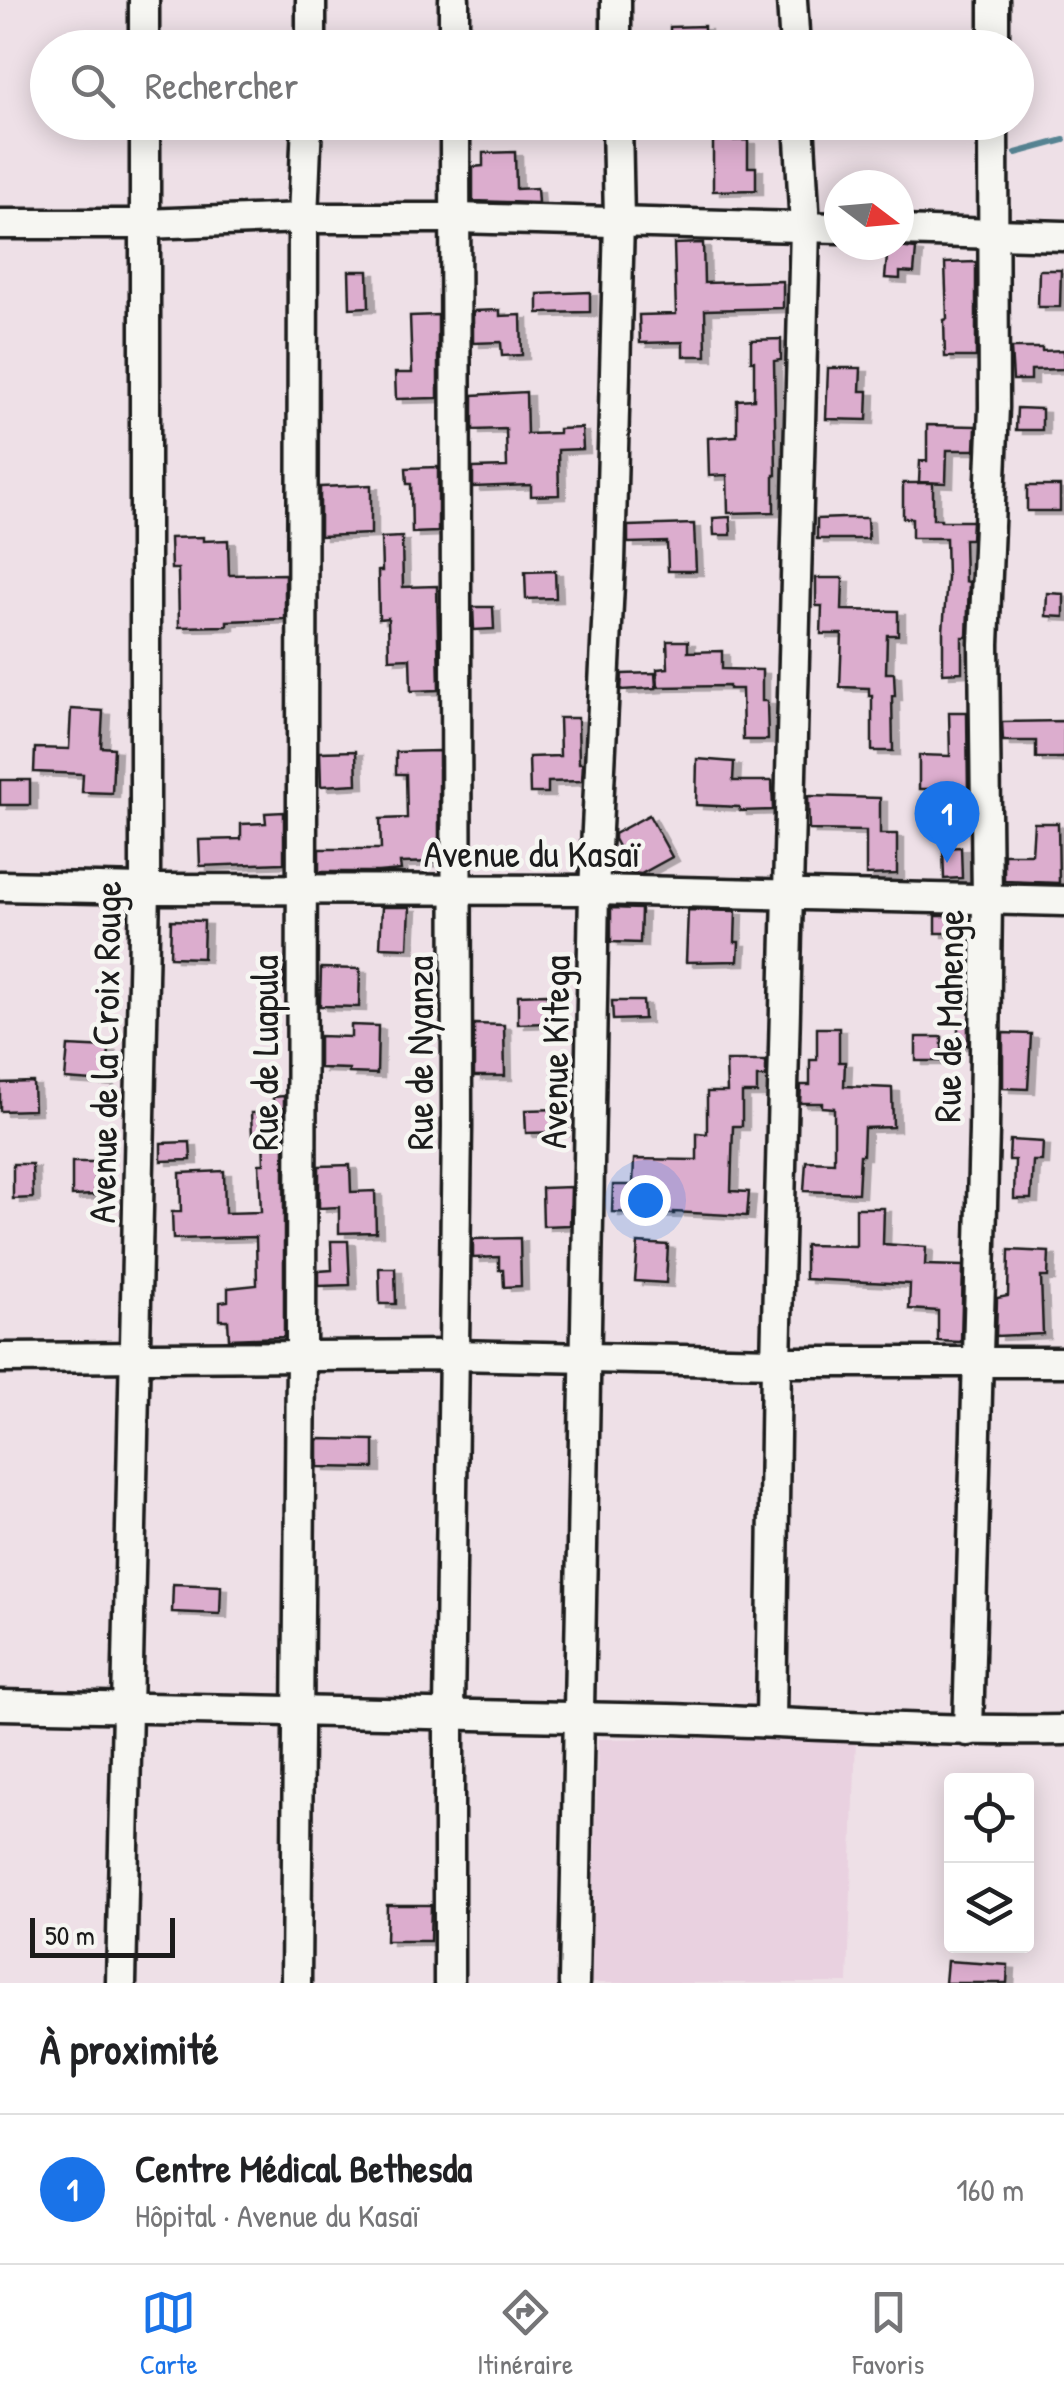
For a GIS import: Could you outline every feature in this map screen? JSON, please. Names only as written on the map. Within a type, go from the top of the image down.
[{"type":"street","points":[[144,0],[144,30]]},
{"type":"street","points":[[311,0],[311,30]]},
{"type":"street","points":[[454,0],[454,30]]},
{"type":"street","points":[[616,0],[616,30]]},
{"type":"street","points":[[792,0],[794,30]]},
{"type":"street","points":[[994,0],[994,30]]},
{"type":"street","name":"Avenue de la Croix Rouge","points":[[121,1983],[145,889],[144,140]]},
{"type":"street","name":"Rue de Luapula","points":[[296,1983],[306,140]]},
{"type":"street","name":"Rue de Nyanza","points":[[449,1983],[457,1127],[455,140]]},
{"type":"street","name":"Avenue Kitega","points":[[574,1983],[594,890],[610,563],[618,140]]},
{"type":"street","points":[[771,1722],[776,1362],[805,227],[800,140]]},
{"type":"street","name":"Rue de Mahenge","points":[[968,1731],[987,900],[984,644],[994,407],[993,140]]},
{"type":"street","points":[[0,224],[456,218],[824,228]]},
{"type":"street","points":[[914,231],[1064,236]]},
{"type":"street","name":"Avenue du Kasaï","points":[[0,886],[594,890],[1064,901]]},
{"type":"street","points":[[0,1358],[454,1355],[776,1362],[1064,1362]]},
{"type":"street","points":[[0,1705],[449,1712],[968,1731],[1064,1730]]},
{"type":"shaded area","points":[[856,1737],[848,1983],[591,1983],[598,1739]]},
{"type":"building","points":[[704,26],[704,30],[670,30]]},
{"type":"building","points":[[748,140],[748,167],[756,167],[756,190],[713,191],[713,141]]},
{"type":"building","points":[[515,152],[516,189],[537,188],[538,203],[473,201],[473,167],[483,166],[483,153]]},
{"type":"building","points":[[703,243],[704,283],[783,281],[783,308],[705,310],[706,356],[683,356],[683,342],[640,343],[639,315],[676,314],[674,244]]},
{"type":"building","points":[[916,249],[914,273],[900,272],[900,279],[885,278],[887,260],[914,260]]},
{"type":"building","points":[[976,262],[976,357],[945,357],[945,263]]},
{"type":"building","points":[[1039,270],[1061,270],[1060,307],[1038,307]]},
{"type":"building","points":[[349,271],[368,271],[369,307],[350,308]]},
{"type":"building","points":[[590,292],[590,312],[538,313],[538,294]]},
{"type":"building","points":[[500,310],[500,316],[521,315],[522,355],[502,356],[501,342],[473,343],[473,311]]},
{"type":"building","points":[[438,315],[438,398],[396,399],[395,373],[412,373],[410,316]]},
{"type":"building","points":[[781,339],[781,360],[774,361],[774,512],[728,513],[727,475],[709,476],[708,438],[737,436],[737,400],[754,399],[751,340]]},
{"type":"building","points":[[1011,348],[1064,350],[1064,369],[1031,370],[1031,380],[1013,380]]},
{"type":"building","points":[[828,368],[861,368],[860,391],[868,391],[867,420],[826,419]]},
{"type":"building","points":[[526,392],[527,434],[582,428],[583,449],[558,450],[559,495],[531,496],[531,485],[473,487],[473,468],[507,467],[506,429],[473,430],[473,395]]},
{"type":"building","points":[[1017,408],[1042,409],[1042,430],[1016,430]]},
{"type":"building","points":[[927,425],[976,426],[975,450],[947,450],[946,483],[919,482],[920,461],[927,461]]},
{"type":"building","points":[[438,467],[438,532],[412,533],[411,484],[407,484],[406,468]]},
{"type":"building","points":[[903,483],[933,483],[933,519],[972,521],[971,539],[964,539],[965,581],[969,582],[962,672],[943,673],[946,538],[912,538],[912,518],[903,518]]},
{"type":"building","points":[[371,485],[371,534],[320,536],[320,487]]},
{"type":"building","points":[[1027,486],[1060,486],[1060,511],[1027,511]]},
{"type":"building","points":[[730,517],[731,535],[714,535],[713,518]]},
{"type":"building","points":[[867,518],[868,539],[817,539],[817,519]]},
{"type":"building","points":[[694,524],[696,571],[668,571],[667,542],[628,543],[628,526]]},
{"type":"building","points":[[203,537],[203,541],[228,540],[229,575],[285,574],[285,619],[179,627],[178,569],[171,569],[170,538]]},
{"type":"building","points":[[402,537],[403,587],[437,586],[439,690],[411,691],[410,658],[389,659],[388,618],[379,619],[381,538]]},
{"type":"building","points":[[555,571],[556,598],[526,599],[525,572]]},
{"type":"building","points":[[816,578],[843,578],[842,610],[898,611],[898,635],[887,635],[886,673],[894,673],[893,751],[872,751],[869,688],[840,687],[842,634],[821,634],[822,606],[816,606]]},
{"type":"building","points":[[1047,593],[1064,594],[1064,617],[1046,616]]},
{"type":"building","points":[[473,607],[493,607],[494,629],[474,630]]},
{"type":"building","points":[[667,641],[688,641],[688,652],[722,651],[722,669],[762,670],[768,740],[743,740],[742,689],[658,687],[657,669],[668,668]]},
{"type":"building","points":[[655,673],[656,688],[621,690],[622,674]]},
{"type":"building","points":[[71,709],[103,711],[101,747],[114,748],[112,793],[82,792],[83,774],[34,772],[35,748],[69,749]]},
{"type":"building","points":[[949,712],[967,712],[968,793],[919,789],[919,755],[950,756]]},
{"type":"building","points":[[559,718],[578,718],[582,781],[548,782],[548,793],[530,793],[529,757],[560,756]]},
{"type":"building","points":[[1064,721],[1064,758],[1036,758],[1036,741],[1003,741],[1002,722]]},
{"type":"building","points":[[356,751],[357,784],[321,786],[320,752]]},
{"type":"building","points":[[439,751],[439,862],[400,863],[401,870],[378,872],[319,872],[319,849],[381,849],[380,819],[407,818],[406,774],[396,774],[396,752]]},
{"type":"building","points":[[697,759],[734,762],[733,781],[772,781],[773,810],[740,811],[739,807],[696,805]]},
{"type":"building","points":[[0,780],[30,780],[30,805],[0,805]]},
{"type":"building","points":[[808,796],[880,798],[880,834],[897,834],[897,874],[866,875],[866,831],[809,830]]},
{"type":"building","points":[[284,812],[284,863],[200,866],[199,840],[241,839],[241,824],[266,823],[265,813]]},
{"type":"building","points":[[649,815],[672,857],[641,874],[632,873],[614,834]]},
{"type":"building","points":[[1034,823],[1058,823],[1059,883],[1004,881],[1004,854],[1032,854]]},
{"type":"building","points":[[961,847],[962,878],[944,879],[943,848]]},
{"type":"building","points":[[382,907],[410,907],[408,948],[380,947]]},
{"type":"building","points":[[611,908],[641,909],[640,943],[611,942]]},
{"type":"building","points":[[688,910],[736,911],[738,961],[686,962]]},
{"type":"building","points":[[936,916],[969,916],[969,973],[955,973],[955,933],[936,933]]},
{"type":"building","points":[[171,920],[204,921],[203,958],[170,957]]},
{"type":"building","points":[[264,968],[284,969],[284,988],[263,988]]},
{"type":"building","points":[[321,968],[360,969],[359,1007],[320,1006]]},
{"type":"building","points":[[547,994],[547,1023],[518,1024],[518,995]]},
{"type":"building","points":[[612,1001],[643,1001],[644,1019],[613,1020]]},
{"type":"building","points":[[474,1024],[504,1025],[505,1076],[474,1076]]},
{"type":"building","points":[[968,1024],[968,1045],[958,1045],[958,1025]]},
{"type":"building","points":[[351,1025],[378,1026],[377,1074],[319,1068],[319,1036],[351,1037]]},
{"type":"building","points":[[817,1028],[839,1028],[839,1062],[845,1062],[844,1086],[892,1088],[893,1127],[864,1128],[858,1193],[804,1191],[806,1161],[834,1162],[834,1108],[822,1107],[822,1103],[800,1103],[801,1085],[810,1085],[810,1060],[817,1060]]},
{"type":"building","points":[[1003,1033],[1031,1034],[1028,1089],[1003,1088]]},
{"type":"building","points":[[916,1037],[942,1037],[942,1061],[916,1061]]},
{"type":"building","points":[[68,1046],[109,1048],[107,1082],[65,1079]]},
{"type":"building","points":[[553,1060],[573,1060],[573,1080],[553,1080]]},
{"type":"building","points":[[726,1061],[766,1061],[766,1077],[757,1077],[757,1093],[742,1093],[742,1126],[733,1126],[731,1191],[749,1192],[747,1216],[612,1212],[613,1185],[633,1185],[634,1159],[697,1160],[697,1133],[707,1134],[707,1092],[727,1092]]},
{"type":"building","points":[[33,1082],[34,1110],[0,1111],[0,1083]]},
{"type":"building","points":[[284,1096],[284,1337],[229,1339],[228,1320],[220,1320],[220,1302],[228,1301],[228,1288],[257,1285],[256,1237],[173,1239],[172,1212],[181,1212],[180,1173],[224,1171],[225,1213],[261,1212],[259,1164],[264,1164],[263,1135],[252,1135],[251,1113],[273,1113],[273,1097]]},
{"type":"building","points":[[561,1109],[562,1132],[526,1133],[525,1110]]},
{"type":"building","points":[[1010,1140],[1043,1142],[1042,1161],[1033,1161],[1031,1199],[1014,1199],[1015,1160],[1009,1160]]},
{"type":"building","points":[[190,1142],[191,1160],[161,1161],[161,1143]]},
{"type":"building","points":[[72,1162],[94,1162],[95,1195],[72,1196]]},
{"type":"building","points":[[13,1164],[32,1164],[33,1198],[13,1199]]},
{"type":"building","points":[[350,1165],[351,1192],[375,1191],[376,1232],[339,1233],[339,1207],[319,1208],[319,1166]]},
{"type":"building","points":[[571,1187],[570,1225],[543,1226],[542,1188]]},
{"type":"building","points":[[856,1208],[884,1208],[883,1244],[926,1247],[925,1265],[963,1266],[961,1342],[938,1341],[938,1311],[909,1309],[910,1284],[805,1279],[805,1245],[856,1246]]},
{"type":"building","points":[[520,1238],[521,1286],[504,1287],[499,1257],[473,1258],[473,1239]]},
{"type":"building","points":[[331,1241],[348,1241],[350,1285],[319,1286],[319,1271],[332,1270]]},
{"type":"building","points":[[638,1243],[668,1245],[666,1283],[635,1281]]},
{"type":"building","points":[[1009,1250],[1049,1252],[1048,1277],[1041,1277],[1043,1334],[996,1336],[997,1298],[1008,1296]]},
{"type":"building","points":[[379,1268],[395,1268],[396,1304],[380,1304]]},
{"type":"building","points":[[318,1439],[374,1440],[374,1468],[318,1467]]},
{"type":"building","points":[[173,1584],[221,1586],[220,1614],[172,1612]]},
{"type":"building","points":[[387,1905],[431,1905],[430,1941],[386,1941]]},
{"type":"building","points":[[947,1961],[1008,1965],[1007,1983],[945,1983]]},
{"type":"waterway","points":[[1016,153],[1064,140]]},
{"type":"place","name":"Centre Médical Bethesda","points":[[947,863]]}]
